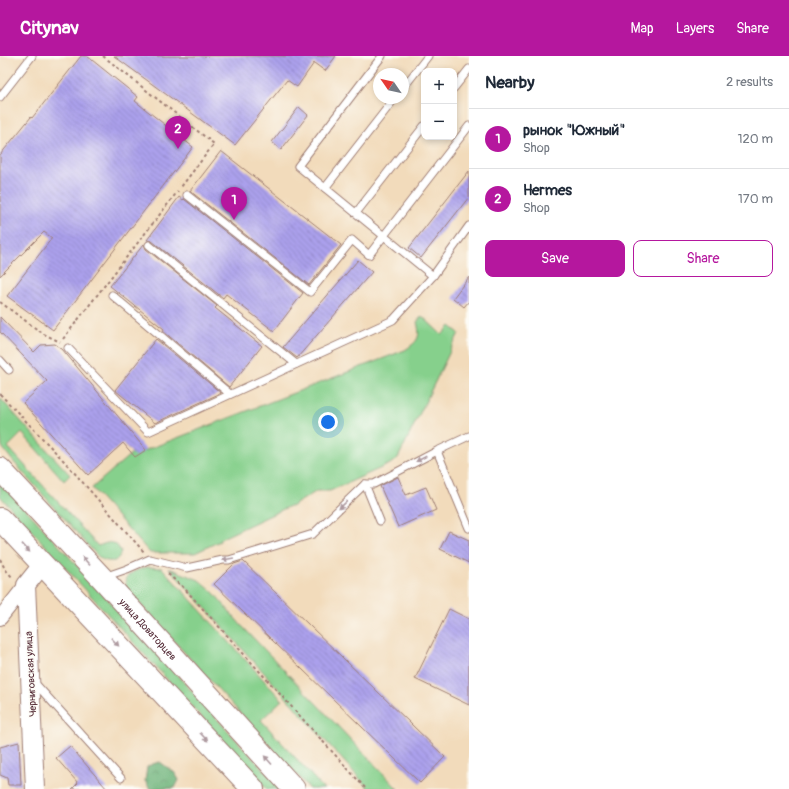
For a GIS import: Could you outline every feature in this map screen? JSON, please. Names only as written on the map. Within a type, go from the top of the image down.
[{"type":"main road","name":"улица Доваторцев","points":[[0,469],[294,789]]},
{"type":"main road","points":[[0,519],[253,789]]},
{"type":"street","points":[[0,618],[42,565]]},
{"type":"street","name":"Черниговская улица","points":[[24,587],[35,789]]},
{"type":"lane","points":[[0,97],[32,56]]},
{"type":"lane","points":[[382,56],[298,166],[433,276]]},
{"type":"lane","points":[[409,80],[428,56]]},
{"type":"lane","points":[[457,84],[469,69]]},
{"type":"lane","points":[[325,188],[390,104]]},
{"type":"lane","points":[[187,195],[310,292],[352,240],[369,255],[469,126]]},
{"type":"lane","points":[[356,213],[421,130]]},
{"type":"lane","points":[[68,348],[148,432],[393,320],[433,276],[469,226]]},
{"type":"lane","points":[[150,246],[296,364]]},
{"type":"lane","points":[[112,295],[230,394]]},
{"type":"lane","points":[[0,360],[9,370]]},
{"type":"lane","points":[[101,578],[150,559],[188,568],[229,560],[313,534],[365,484],[374,484],[469,436]]},
{"type":"lane","points":[[437,451],[469,528]]},
{"type":"lane","points":[[365,484],[380,521]]},
{"type":"lane","points":[[30,677],[120,778]]},
{"type":"path","points":[[0,302],[42,333],[61,342],[214,144],[103,56]]},
{"type":"path","points":[[0,394],[64,461],[150,559],[184,588],[366,789]]},
{"type":"path","points":[[0,559],[5,569],[24,587]]},
{"type":"green space","points":[[422,316],[442,335],[450,326],[459,333],[398,458],[390,464],[330,491],[317,491],[291,507],[290,506],[220,539],[220,541],[195,553],[150,553],[92,488],[132,453],[135,456],[146,450],[405,350],[417,339],[419,332],[417,322]]},
{"type":"green space","points":[[0,398],[70,475],[64,481],[22,433],[8,447],[98,546],[114,543],[119,548],[121,552],[115,561],[106,561],[97,555],[2,447],[0,432]]},
{"type":"green space","points":[[0,481],[281,789],[267,789],[0,496]]},
{"type":"green space","points":[[147,567],[162,568],[282,700],[261,720],[324,789],[310,789],[128,591],[126,586],[127,577],[137,570]]},
{"type":"green space","points":[[169,568],[199,580],[214,593],[240,624],[398,789],[369,789]]},
{"type":"green space","points":[[160,762],[175,773],[179,780],[175,788],[150,789],[145,781],[147,767]]},
{"type":"building","points":[[81,56],[87,56],[138,97],[135,101],[193,147],[53,330],[7,296],[52,238],[44,232],[0,276],[0,155],[31,117],[32,118]]},
{"type":"building","points":[[114,56],[336,56],[325,71],[314,63],[297,87],[287,80],[235,145]]},
{"type":"building","points":[[299,107],[308,115],[281,150],[272,142]]},
{"type":"building","points":[[221,151],[341,245],[309,285],[190,191]]},
{"type":"building","points":[[469,171],[469,197],[421,258],[409,248]]},
{"type":"building","points":[[179,197],[183,200],[184,199],[303,293],[274,331],[226,294],[223,298],[152,241],[147,240]]},
{"type":"building","points":[[144,244],[146,249],[217,306],[215,308],[262,346],[229,387],[163,331],[164,329],[110,286]]},
{"type":"building","points":[[358,260],[372,272],[297,358],[283,347]]},
{"type":"building","points":[[469,277],[469,301],[464,307],[453,298]]},
{"type":"building","points":[[0,317],[34,352],[41,345],[55,344],[62,349],[146,450],[135,457],[123,443],[88,475],[23,403],[47,381],[0,332]]},
{"type":"building","points":[[156,339],[221,393],[155,423],[115,390]]},
{"type":"building","points":[[398,477],[406,495],[426,487],[436,510],[398,527],[380,486]]},
{"type":"building","points":[[449,531],[469,540],[469,563],[440,549]]},
{"type":"building","points":[[243,561],[445,757],[420,783],[214,584],[234,564]]},
{"type":"building","points":[[449,609],[469,619],[469,705],[415,679]]},
{"type":"building","points":[[19,742],[21,785],[8,785],[7,778],[0,775],[0,747]]},
{"type":"building","points":[[70,746],[107,789],[72,789],[78,783],[56,758]]},
{"type":"place","name":"Hermes","points":[[178,149]]},
{"type":"place","name":"рынок \"Южный\"","points":[[234,220]]}]
